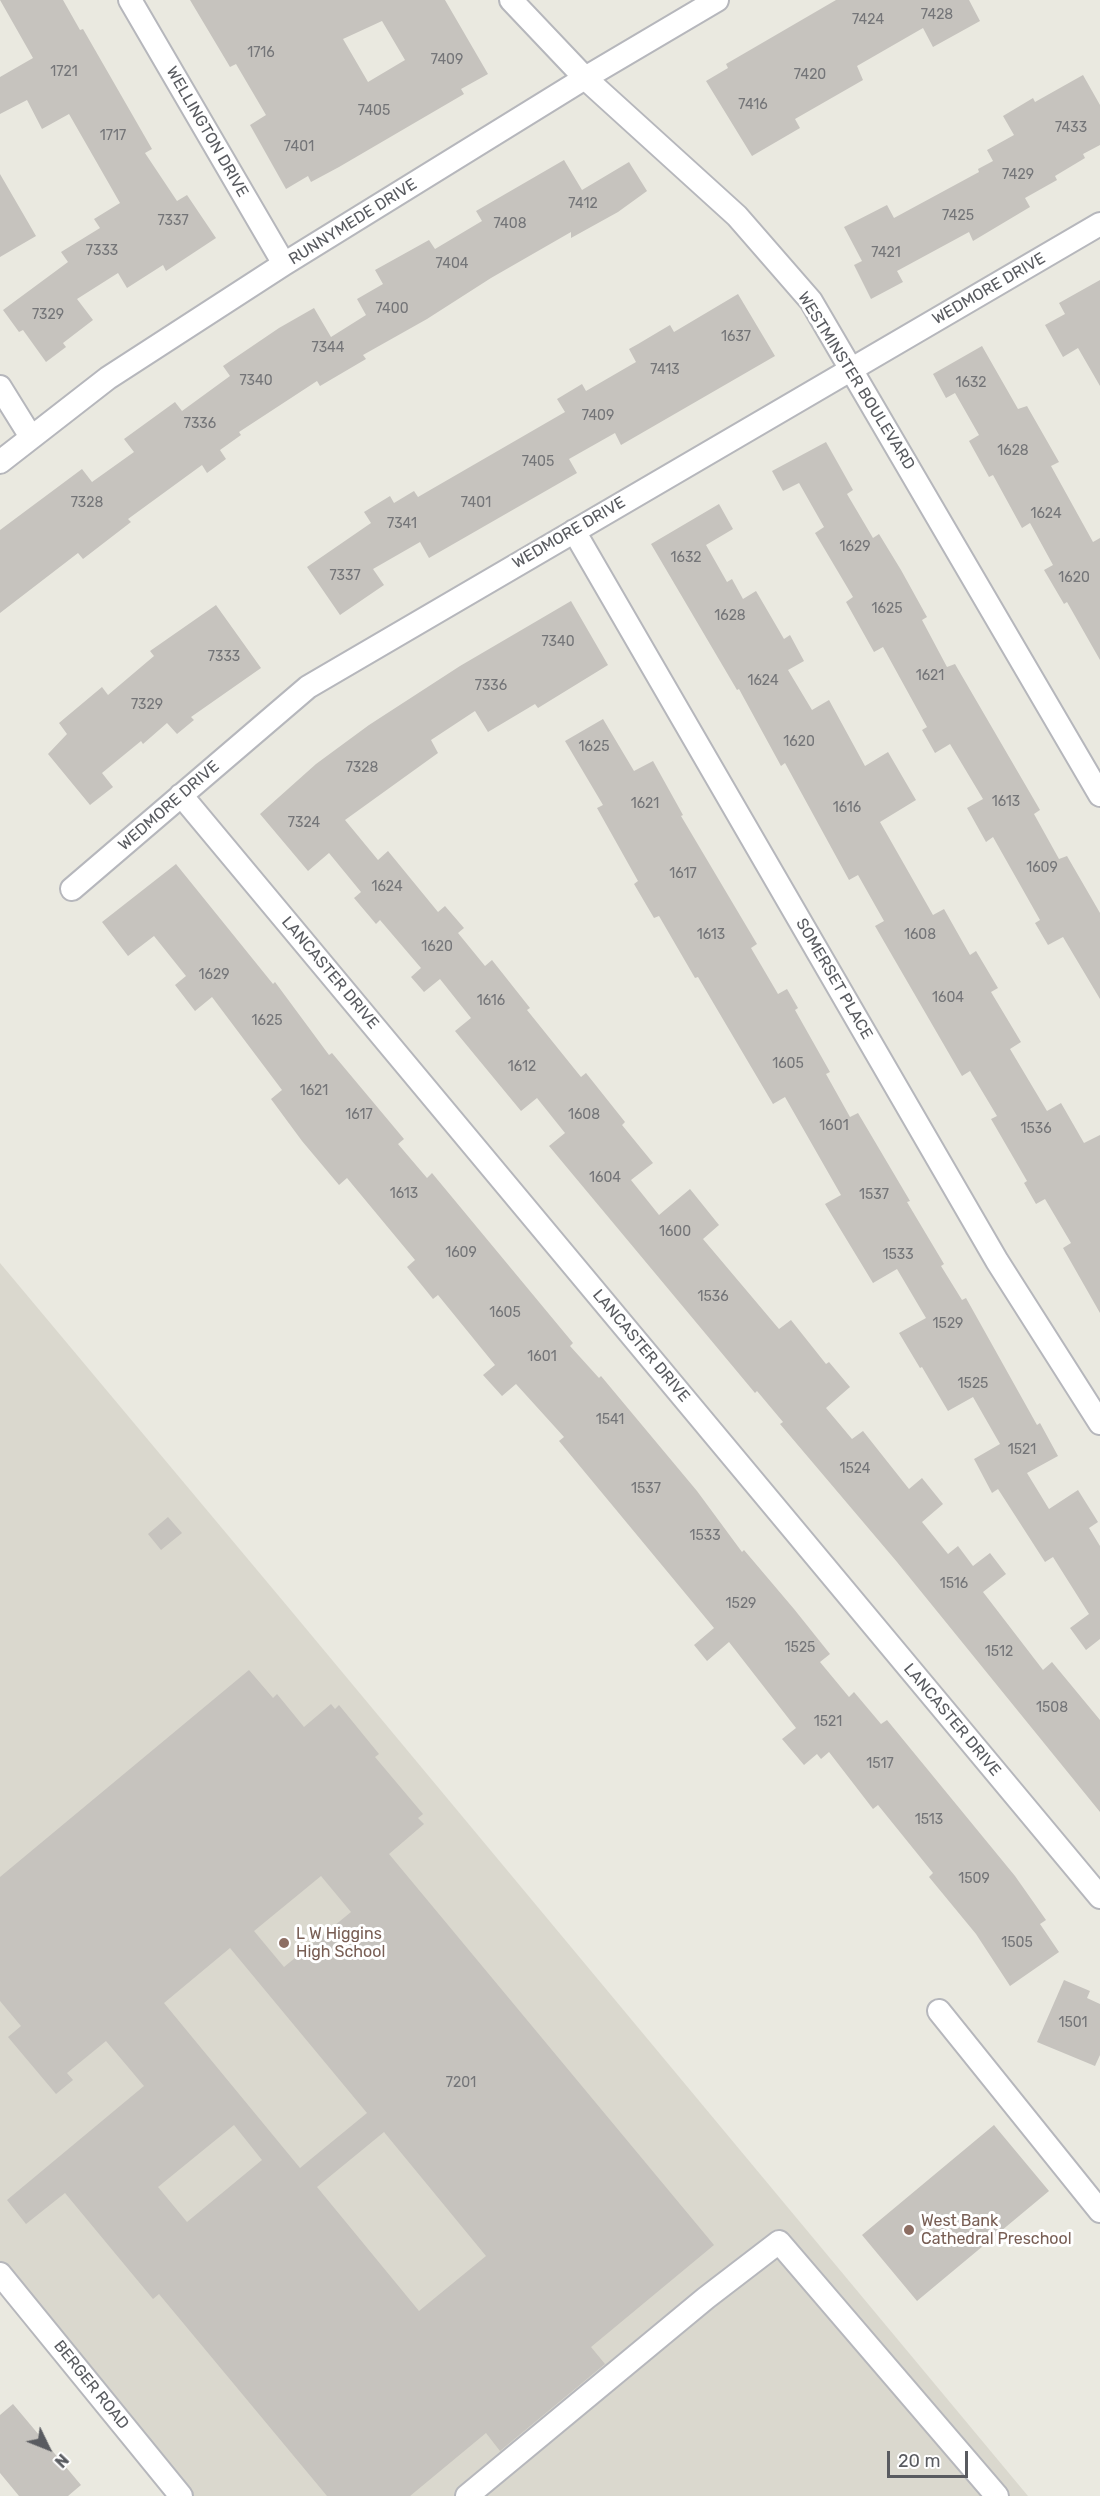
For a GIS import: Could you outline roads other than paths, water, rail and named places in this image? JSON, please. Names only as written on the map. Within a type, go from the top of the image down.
[{"type":"street","name":"WELLINGTON DRIVE","points":[[130,0],[284,264]]},
{"type":"street","name":"WESTMINSTER BOULEVARD","points":[[511,0],[585,78],[737,216],[811,301],[1100,795]]},
{"type":"street","name":"RUNNYMEDE DRIVE","points":[[0,462],[108,378],[284,264],[585,78],[717,0]]},
{"type":"street","name":"WEDMORE DRIVE","points":[[72,889],[308,687],[1100,224]]},
{"type":"street","points":[[0,387],[31,437]]},
{"type":"street","name":"SOMERSET PLACE","points":[[574,531],[997,1261],[1100,1423]]},
{"type":"street","name":"LANCASTER DRIVE","points":[[181,795],[1100,1897]]},
{"type":"street","points":[[939,2011],[1100,2211]]},
{"type":"street","points":[[467,2496],[706,2298],[779,2242],[997,2496]]},
{"type":"street","name":"BERGER ROAD","points":[[0,2274],[182,2496]]},
{"type":"place","name":"L W Higgins High School","points":[[284,1943]]},
{"type":"place","name":"West Bank Cathedral Preschool","points":[[909,2230]]}]
